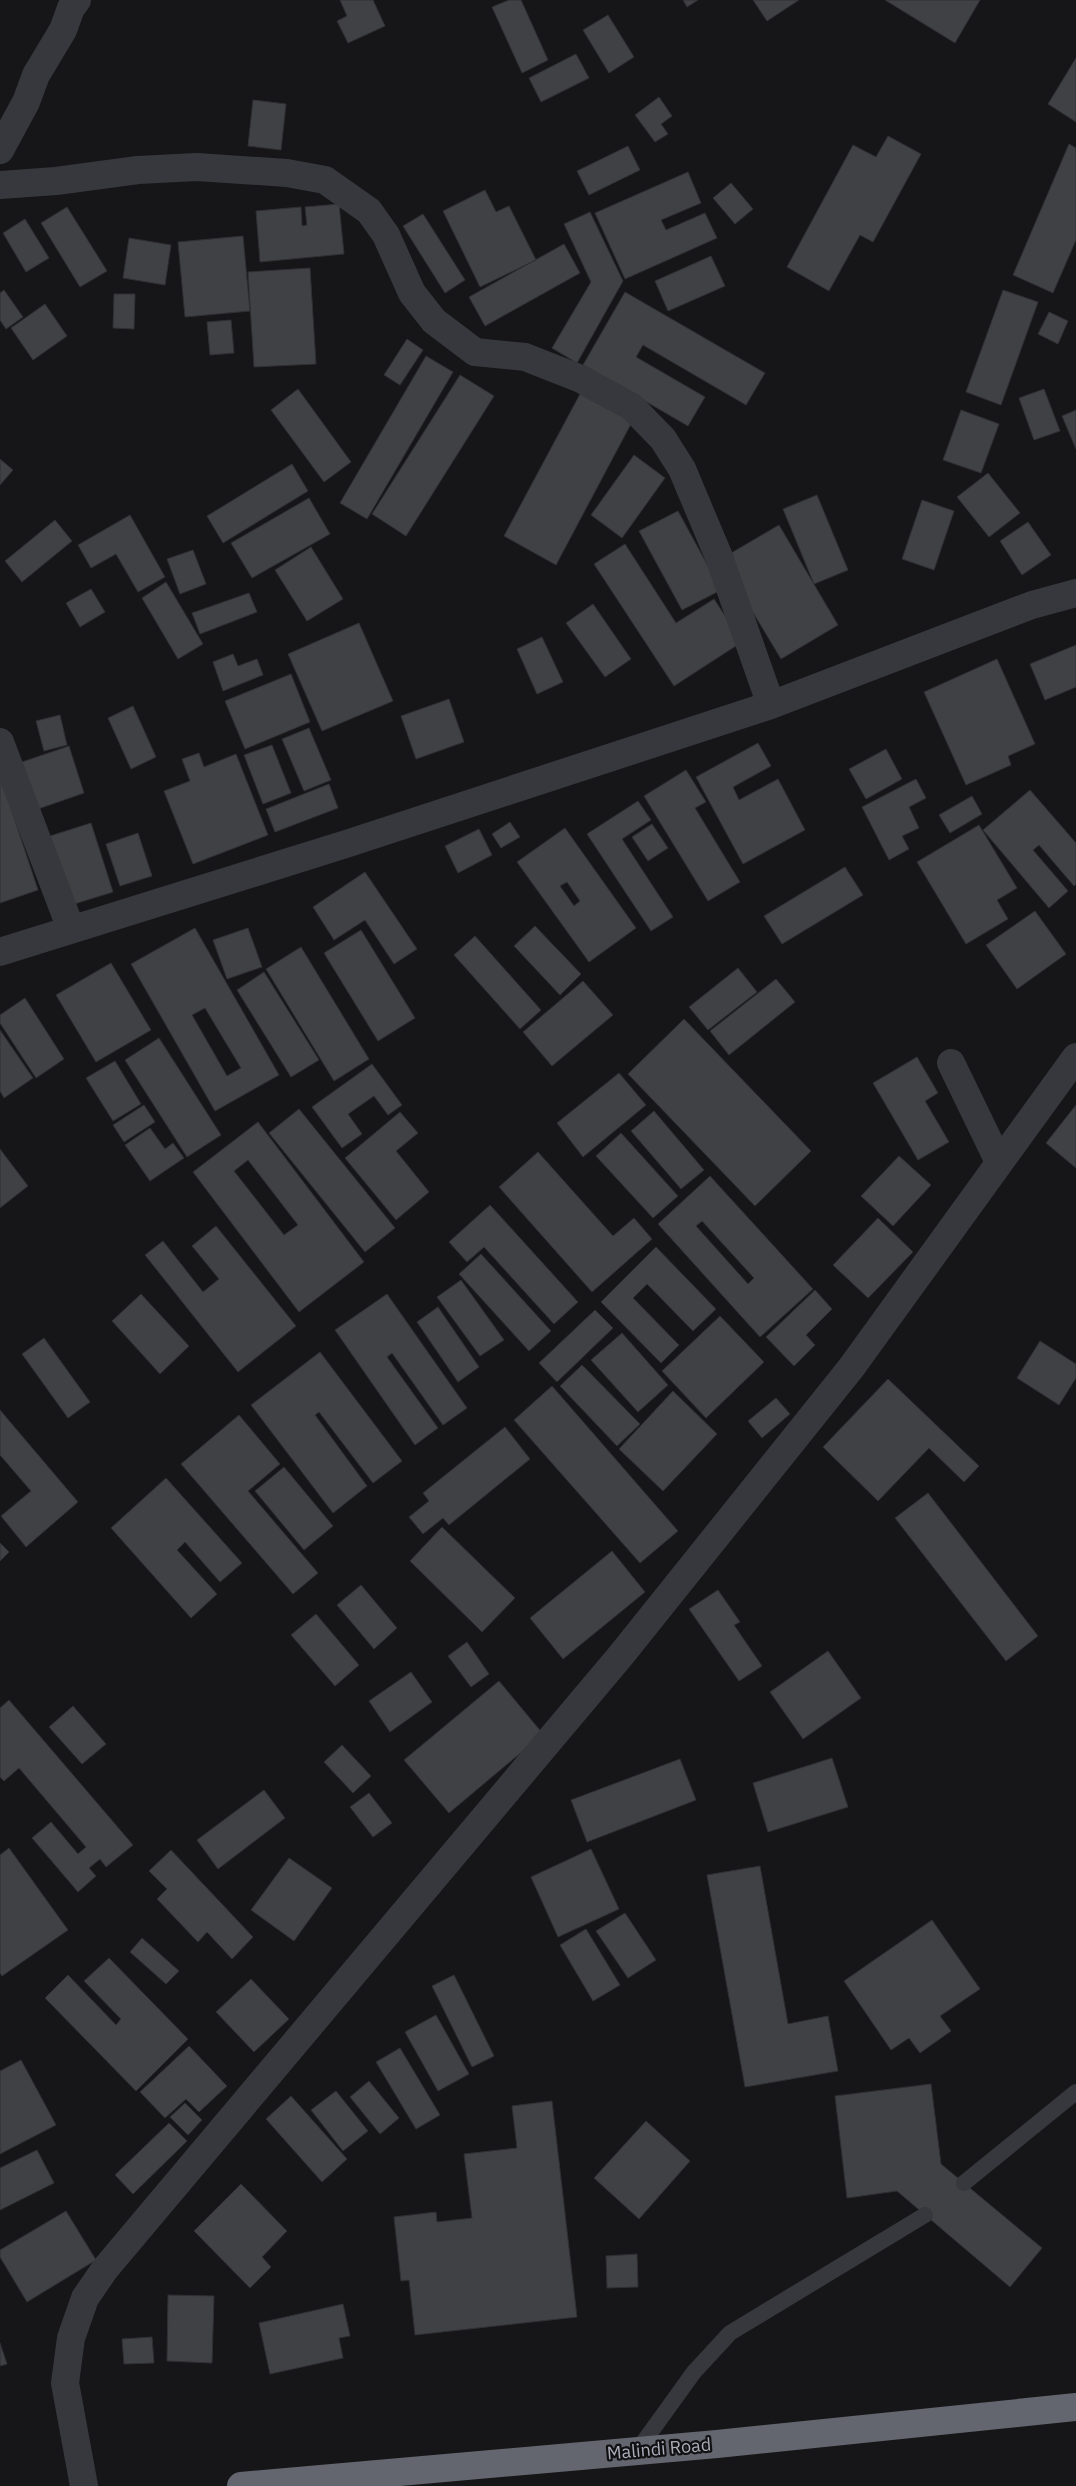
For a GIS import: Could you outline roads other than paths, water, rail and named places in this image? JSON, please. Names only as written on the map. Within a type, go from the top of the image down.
[{"type":"highway","name":"Malindi Road","points":[[240,2486],[637,2451],[1076,2407]]},
{"type":"street","points":[[0,150],[26,102],[36,75],[63,30],[71,8],[77,0]]},
{"type":"street","points":[[0,185],[56,181],[138,170],[197,167],[287,173],[325,180],[369,211],[386,235],[412,292],[434,321],[475,352],[524,357],[581,379],[632,407],[663,439],[682,469],[719,557],[772,705]]},
{"type":"street","points":[[0,952],[346,844],[772,705],[1032,606],[1076,593]]},
{"type":"street","points":[[0,742],[71,929]]},
{"type":"street","points":[[84,2486],[65,2383],[72,2338],[85,2298],[105,2269],[634,1638],[852,1368],[1076,1057]]},
{"type":"street","points":[[951,1063],[999,1162]]},
{"type":"lane","points":[[964,2183],[1076,2092]]},
{"type":"lane","points":[[637,2451],[694,2372],[730,2333],[925,2215]]}]
